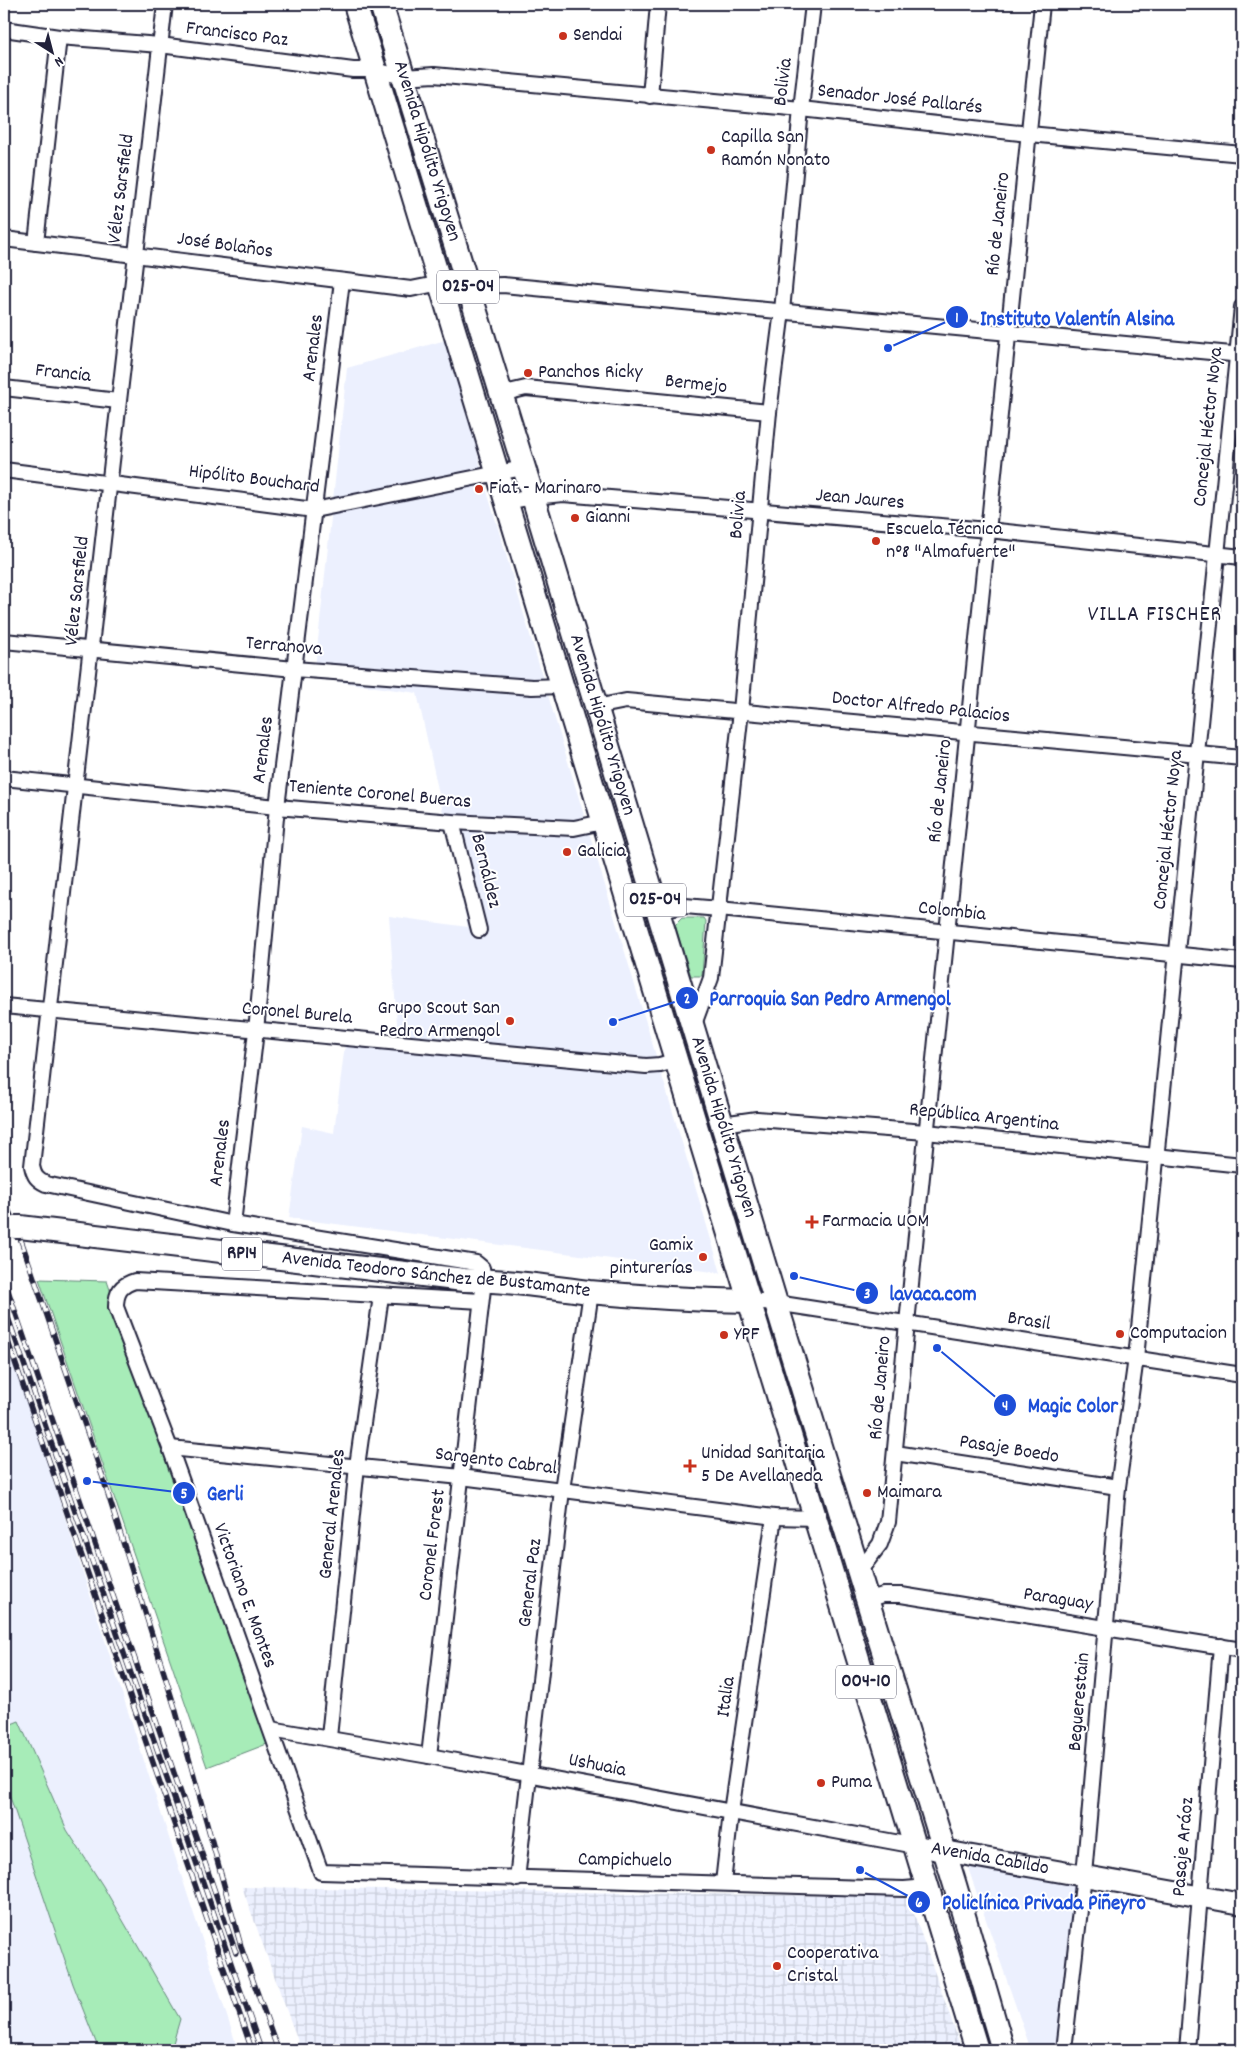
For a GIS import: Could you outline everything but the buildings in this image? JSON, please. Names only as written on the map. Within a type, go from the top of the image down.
[{"type":"main road","name":"Avenida Hipólito Yrigoyen","points":[[355,4],[441,283],[496,473],[977,2050]]},
{"type":"main road","name":"Avenida Hipólito Yrigoyen","points":[[381,4],[533,496],[1003,2050]]},
{"type":"main road","name":"Avenida Teodoro Sánchez de Bustamante","points":[[12,1226],[464,1280],[483,1290],[591,1292],[749,1301]]},
{"type":"street","name":"Vélez Sarsfield","points":[[165,4],[134,254],[110,483],[32,1166],[34,1175],[46,1184],[233,1224]]},
{"type":"street","points":[[650,96],[658,4]]},
{"type":"street","name":"Bolivia","points":[[693,1027],[711,978],[741,711],[768,412],[782,311],[800,109],[813,4]]},
{"type":"street","name":"Río de Janeiro","points":[[858,1573],[880,1544],[888,1522],[926,1132],[1042,4]]},
{"type":"street","name":"Francisco Paz","points":[[4,29],[58,37],[160,45],[353,70],[375,70]]},
{"type":"street","points":[[36,243],[58,37]]},
{"type":"street","name":"Senador José Pallarés","points":[[375,70],[403,77],[434,75],[800,109],[1028,134],[1242,154]]},
{"type":"street","name":"José Bolaños","points":[[4,239],[411,289],[441,283]]},
{"type":"street","name":"Arenales","points":[[233,1224],[256,1031],[277,807],[342,281]]},
{"type":"street","points":[[468,286],[503,285],[1240,355]]},
{"type":"street","name":"Concejal Héctor Noya","points":[[1136,1358],[1216,554],[1240,355],[1242,307]]},
{"type":"street","name":"Francia","points":[[4,388],[118,401]]},
{"type":"street","name":"Bermejo","points":[[501,394],[526,388],[768,412]]},
{"type":"street","points":[[496,473],[523,468]]},
{"type":"street","name":"Hipólito Bouchard","points":[[4,470],[314,510],[496,473]]},
{"type":"street","name":"Jean Jaures","points":[[505,502],[533,496],[563,494],[988,530],[1242,557]]},
{"type":"street","name":"Terranova","points":[[4,641],[294,669],[532,687],[562,686]]},
{"type":"street","name":"Doctor Alfredo Palacios","points":[[596,706],[626,701],[1242,758]]},
{"type":"street","name":"Teniente Coronel Bueras","points":[[4,778],[277,807],[452,822],[574,828],[603,822]]},
{"type":"street","name":"Bernáldez","points":[[452,822],[478,930]]},
{"type":"street","name":"Colombia","points":[[658,911],[685,906],[719,908],[1242,961]]},
{"type":"street","name":"Coronel Burela","points":[[4,1006],[646,1066],[660,1065],[676,1060]]},
{"type":"street","name":"República Argentina","points":[[722,1124],[757,1119],[926,1132],[1242,1165]]},
{"type":"street","points":[[233,1224],[476,1263],[482,1268],[483,1290],[381,1296]]},
{"type":"street","name":"Victoriano E. Montes","points":[[321,1872],[170,1448],[116,1307],[116,1297],[127,1284],[135,1281],[381,1296]]},
{"type":"street","name":"Coronel Forest","points":[[429,1756],[483,1290]]},
{"type":"street","name":"General Paz","points":[[517,1879],[562,1490],[591,1292]]},
{"type":"street","name":"General Arenales","points":[[329,1738],[358,1466],[381,1296]]},
{"type":"street","name":"Brasil","points":[[749,1301],[776,1303],[1242,1375]]},
{"type":"street","name":"Beguerestain","points":[[1064,2050],[1084,1875],[1118,1487],[1136,1358]]},
{"type":"street","name":"Sargento Cabral","points":[[170,1448],[462,1477],[774,1517],[816,1518]]},
{"type":"street","name":"Pasaje Boedo","points":[[895,1453],[1118,1487]]},
{"type":"street","name":"Italia","points":[[723,1883],[731,1812],[774,1517]]},
{"type":"street","name":"Paraguay","points":[[867,1600],[883,1595],[901,1595],[1242,1650]]},
{"type":"street","name":"Pasaje Aráoz","points":[[1188,2050],[1221,1646]]},
{"type":"street","name":"Ushuaia","points":[[271,1729],[429,1756],[916,1846]]},
{"type":"street","name":"Avenida Cabildo","points":[[916,1846],[1242,1904]]},
{"type":"street","name":"Campichuelo","points":[[321,1872],[904,1889],[928,1887]]},
{"type":"shaded area","points":[[453,338],[483,478],[721,1273],[289,1218],[302,1126],[334,1133],[345,1044],[399,1050],[389,916],[468,927],[417,693],[314,678],[347,368]]},
{"type":"shaded area","points":[[4,1330],[238,2050],[4,2050]]},
{"type":"shaded area","points":[[966,1862],[1081,1882],[1059,2050],[1031,2050]]},
{"type":"shaded area","points":[[242,1887],[908,1897],[962,2050],[301,2050]]},
{"type":"green space","points":[[682,918],[704,918],[706,921],[702,976],[691,976],[675,925]]},
{"type":"green space","points":[[39,1279],[107,1281],[267,1744],[207,1767]]},
{"type":"green space","points":[[19,1721],[67,1830],[103,1886],[180,2019],[171,2050],[99,2050],[73,1984],[4,1779],[4,1727]]},
{"type":"railway","points":[[4,1199],[22,1243],[102,1475],[175,1708],[242,1950],[278,2050]]},
{"type":"railway","points":[[4,1279],[236,1953]]},
{"type":"railway","points":[[4,1306],[261,2050]]},
{"type":"railway","points":[[4,1330],[252,2050]]},
{"type":"place","name":"Sendai","points":[[563,36]]},
{"type":"place","name":"Capilla San Ramón Nonato","points":[[711,150]]},
{"type":"place","name":"Instituto Valentín Alsina","points":[[888,348]]},
{"type":"place","name":"Panchos Ricky","points":[[528,373]]},
{"type":"place","name":"Fiat - Marinaro","points":[[479,489]]},
{"type":"place","name":"Gianni","points":[[575,518]]},
{"type":"place","name":"Escuela Técnica n°8 \"Almafuerte\"","points":[[876,541]]},
{"type":"place","name":"Galicia","points":[[567,852]]},
{"type":"place","name":"Grupo Scout San Pedro Armengol","points":[[510,1021]]},
{"type":"place","name":"Parroquia San Pedro Armengol","points":[[613,1022]]},
{"type":"place","name":"Farmacia UOM","points":[[812,1222]]},
{"type":"place","name":"Gamix pinturerías","points":[[703,1257]]},
{"type":"place","name":"lavaca.com","points":[[794,1276]]},
{"type":"place","name":"Computacion","points":[[1120,1334]]},
{"type":"place","name":"YPF","points":[[724,1335]]},
{"type":"place","name":"Magic Color","points":[[937,1348]]},
{"type":"place","name":"Unidad Sanitaria 5 De Avellaneda","points":[[690,1466]]},
{"type":"place","name":"Gerli","points":[[87,1481]]},
{"type":"place","name":"Maimara","points":[[867,1493]]},
{"type":"place","name":"Puma","points":[[821,1783]]},
{"type":"place","name":"Policlínica Privada Piñeyro","points":[[860,1870]]},
{"type":"place","name":"Cooperativa Cristal","points":[[777,1966]]},
{"type":"district","name":"VILLA FISCHER","points":[[1155,615]]}]
